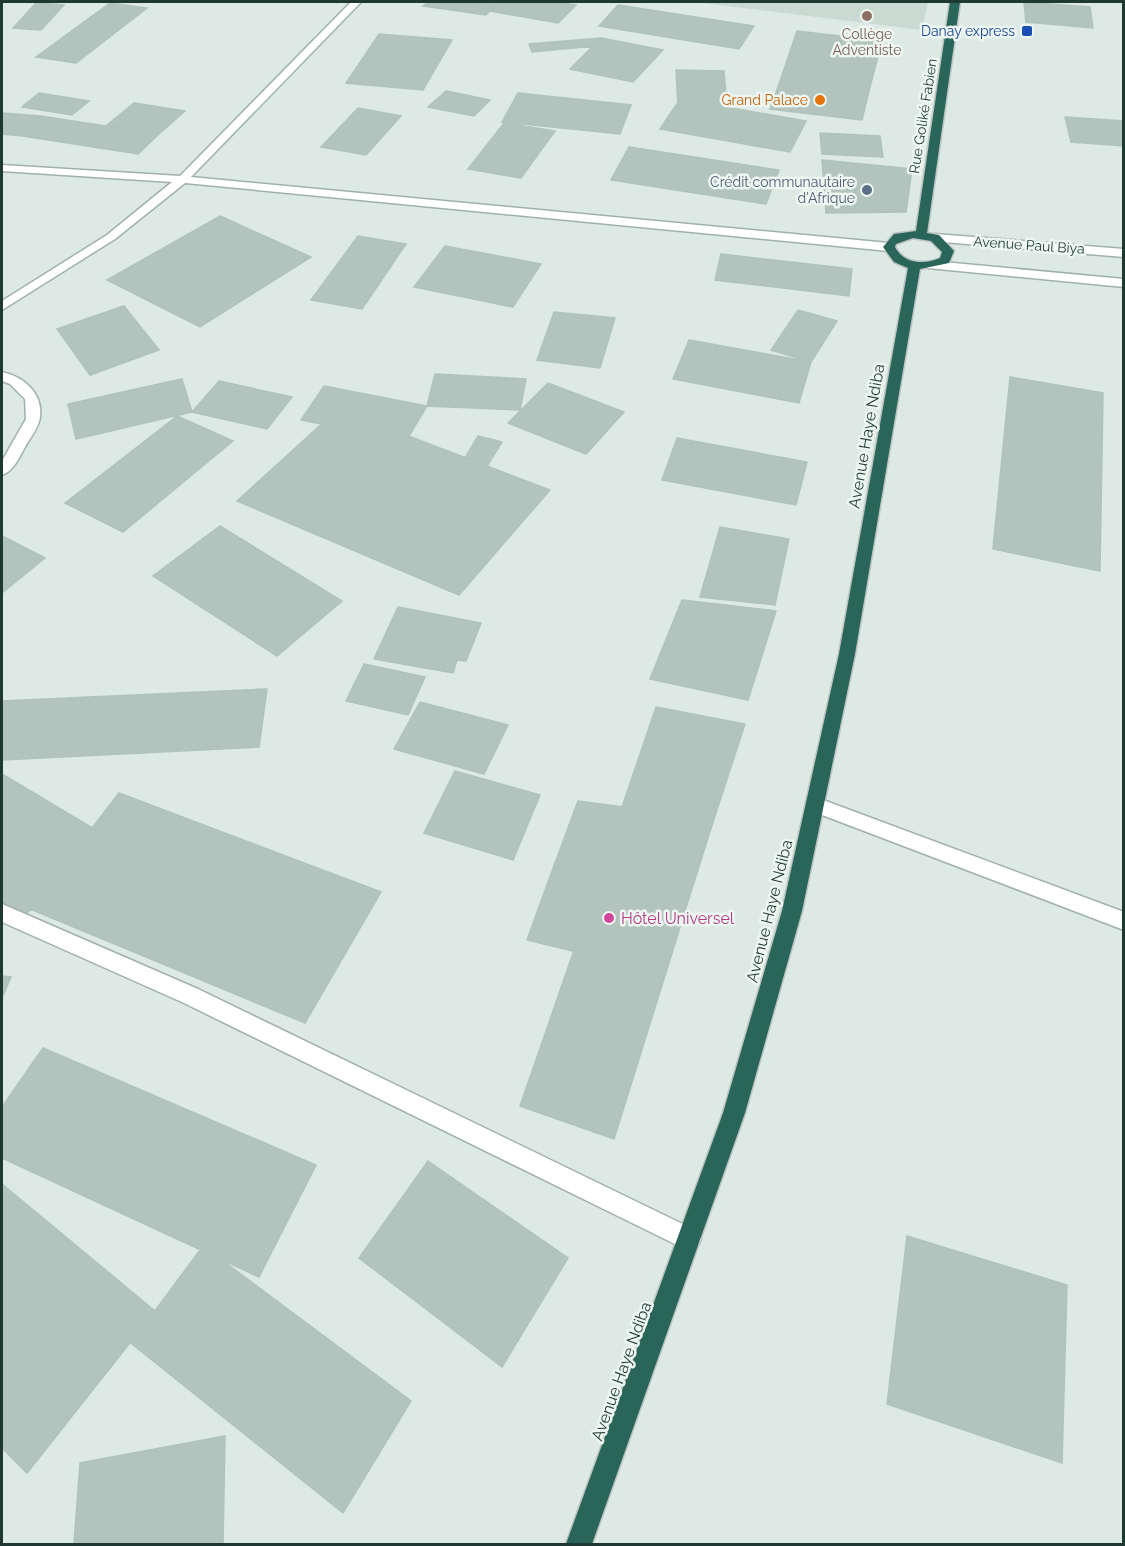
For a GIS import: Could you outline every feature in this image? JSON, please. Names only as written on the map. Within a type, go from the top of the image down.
[{"type":"highway","name":"Rue Goliké Fabien","points":[[921,235],[955,2]]},
{"type":"highway","points":[[921,235],[935,238],[946,246],[948,251],[945,260],[924,265],[899,260],[889,247],[899,237],[921,235]]},
{"type":"highway","name":"Avenue Haye Ndiba","points":[[579,1545],[734,1113],[786,933],[847,654],[924,265]]},
{"type":"street","points":[[2,306],[111,237],[182,180],[356,2]]},
{"type":"street","points":[[2,168],[182,180],[889,247]]},
{"type":"street","name":"Avenue Paul Biya","points":[[935,238],[1124,253]]},
{"type":"street","points":[[924,265],[1124,283]]},
{"type":"street","points":[[2,376],[15,381],[32,398],[33,419],[13,456],[2,470]]},
{"type":"street","points":[[815,805],[1124,921]]},
{"type":"street","points":[[2,912],[191,996],[689,1239]]},
{"type":"shaded area","name":"Collège Adventiste","points":[[695,2],[928,2],[922,30]]},
{"type":"building","points":[[428,2],[498,2],[486,15],[423,6]]},
{"type":"building","points":[[500,2],[556,2],[576,5],[558,23],[490,11]]},
{"type":"building","points":[[1024,2],[1090,7],[1093,28],[1026,22]]},
{"type":"building","points":[[36,3],[64,5],[41,30],[13,28]]},
{"type":"building","points":[[110,3],[147,8],[76,63],[36,57]]},
{"type":"building","points":[[618,5],[754,26],[739,49],[599,26]]},
{"type":"building","points":[[797,31],[882,41],[869,91],[780,81]]},
{"type":"building","points":[[379,34],[452,40],[423,90],[346,83]]},
{"type":"building","points":[[601,38],[605,45],[532,52],[529,44]]},
{"type":"building","points":[[601,38],[663,50],[633,82],[570,69]]},
{"type":"building","points":[[676,70],[724,71],[727,108],[678,107]]},
{"type":"building","name":"Grand Palace","points":[[780,81],[869,91],[862,120],[770,109]]},
{"type":"building","points":[[446,91],[490,100],[474,116],[428,107]]},
{"type":"building","points":[[39,93],[89,101],[72,115],[22,107]]},
{"type":"building","points":[[518,93],[631,105],[620,134],[502,122]]},
{"type":"building","points":[[680,99],[806,121],[790,152],[660,129]]},
{"type":"building","points":[[134,103],[185,111],[159,134],[107,125]]},
{"type":"building","points":[[358,108],[401,116],[366,155],[321,147]]},
{"type":"building","points":[[2,113],[40,116],[22,136],[2,134]]},
{"type":"building","points":[[40,116],[159,134],[138,154],[16,135]]},
{"type":"building","points":[[1065,117],[1124,121],[1124,146],[1071,142]]},
{"type":"building","points":[[504,123],[555,131],[521,178],[468,169]]},
{"type":"building","points":[[820,133],[880,136],[883,157],[822,154]]},
{"type":"building","points":[[629,147],[779,170],[766,204],[611,180]]},
{"type":"building","name":"Crédit communautaire d'Afrique","points":[[822,160],[912,169],[906,212],[826,213]]},
{"type":"building","points":[[220,216],[311,257],[200,327],[107,280]]},
{"type":"building","points":[[358,236],[406,244],[362,309],[311,300]]},
{"type":"building","points":[[445,246],[541,264],[513,307],[414,287]]},
{"type":"building","points":[[721,254],[852,269],[849,296],[715,280]]},
{"type":"building","points":[[124,306],[159,350],[90,375],[57,329]]},
{"type":"building","points":[[798,310],[837,321],[811,362],[771,350]]},
{"type":"building","points":[[554,312],[615,318],[600,368],[537,360]]},
{"type":"building","points":[[689,340],[811,362],[799,403],[673,379]]},
{"type":"building","points":[[435,374],[526,379],[520,410],[427,406]]},
{"type":"building","points":[[1010,377],[1103,393],[1100,571],[993,549]]},
{"type":"building","points":[[182,379],[192,412],[76,439],[68,404]]},
{"type":"building","points":[[219,381],[292,397],[267,429],[192,412]]},
{"type":"building","points":[[548,383],[624,412],[586,454],[508,423]]},
{"type":"building","points":[[324,386],[427,406],[406,441],[301,420]]},
{"type":"building","points":[[338,409],[550,490],[459,595],[237,501]]},
{"type":"building","points":[[177,416],[233,441],[123,532],[65,503]]},
{"type":"building","points":[[478,436],[502,442],[486,468],[462,463]]},
{"type":"building","points":[[677,438],[807,462],[796,505],[662,480]]},
{"type":"building","points":[[220,526],[342,601],[277,656],[153,576]]},
{"type":"building","points":[[720,527],[789,539],[775,605],[700,597]]},
{"type":"building","points":[[2,536],[45,558],[2,593]]},
{"type":"building","points":[[682,600],[776,611],[748,700],[650,679]]},
{"type":"building","points":[[398,607],[481,623],[466,661],[457,660],[453,673],[374,659]]},
{"type":"building","points":[[364,664],[425,677],[408,715],[346,701]]},
{"type":"building","points":[[267,689],[259,747],[2,760],[2,701]]},
{"type":"building","points":[[420,702],[508,725],[484,774],[394,749]]},
{"type":"building","points":[[656,707],[745,724],[714,819],[622,807]]},
{"type":"building","points":[[455,771],[540,795],[513,860],[424,833]]},
{"type":"building","points":[[2,774],[104,835],[23,917],[2,904]]},
{"type":"building","points":[[119,793],[381,892],[305,1023],[30,909]]},
{"type":"building","points":[[578,801],[714,819],[689,898],[555,863]]},
{"type":"building","name":"Hôtel Universel","points":[[555,863],[689,898],[668,966],[578,939],[573,951],[527,940]]},
{"type":"building","points":[[578,939],[668,966],[614,1139],[520,1106]]},
{"type":"building","points":[[2,976],[11,977],[2,998]]},
{"type":"building","points":[[43,1048],[316,1165],[259,1277],[2,1158],[2,1107]]},
{"type":"building","points":[[428,1161],[568,1258],[502,1367],[359,1258]]},
{"type":"building","points":[[2,1184],[155,1311],[27,1473],[2,1448]]},
{"type":"building","points":[[907,1236],[1067,1285],[1062,1463],[887,1404]]},
{"type":"building","points":[[203,1246],[411,1401],[343,1513],[131,1343]]},
{"type":"building","points":[[225,1436],[223,1544],[74,1544],[80,1463]]},
{"type":"place","name":"Collège Adventiste","points":[[867,16]]},
{"type":"place","name":"Danay express","points":[[1027,31]]},
{"type":"place","name":"Grand Palace","points":[[820,100]]},
{"type":"place","name":"Crédit communautaire d'Afrique","points":[[867,190]]},
{"type":"place","name":"Hôtel Universel","points":[[609,918]]}]
